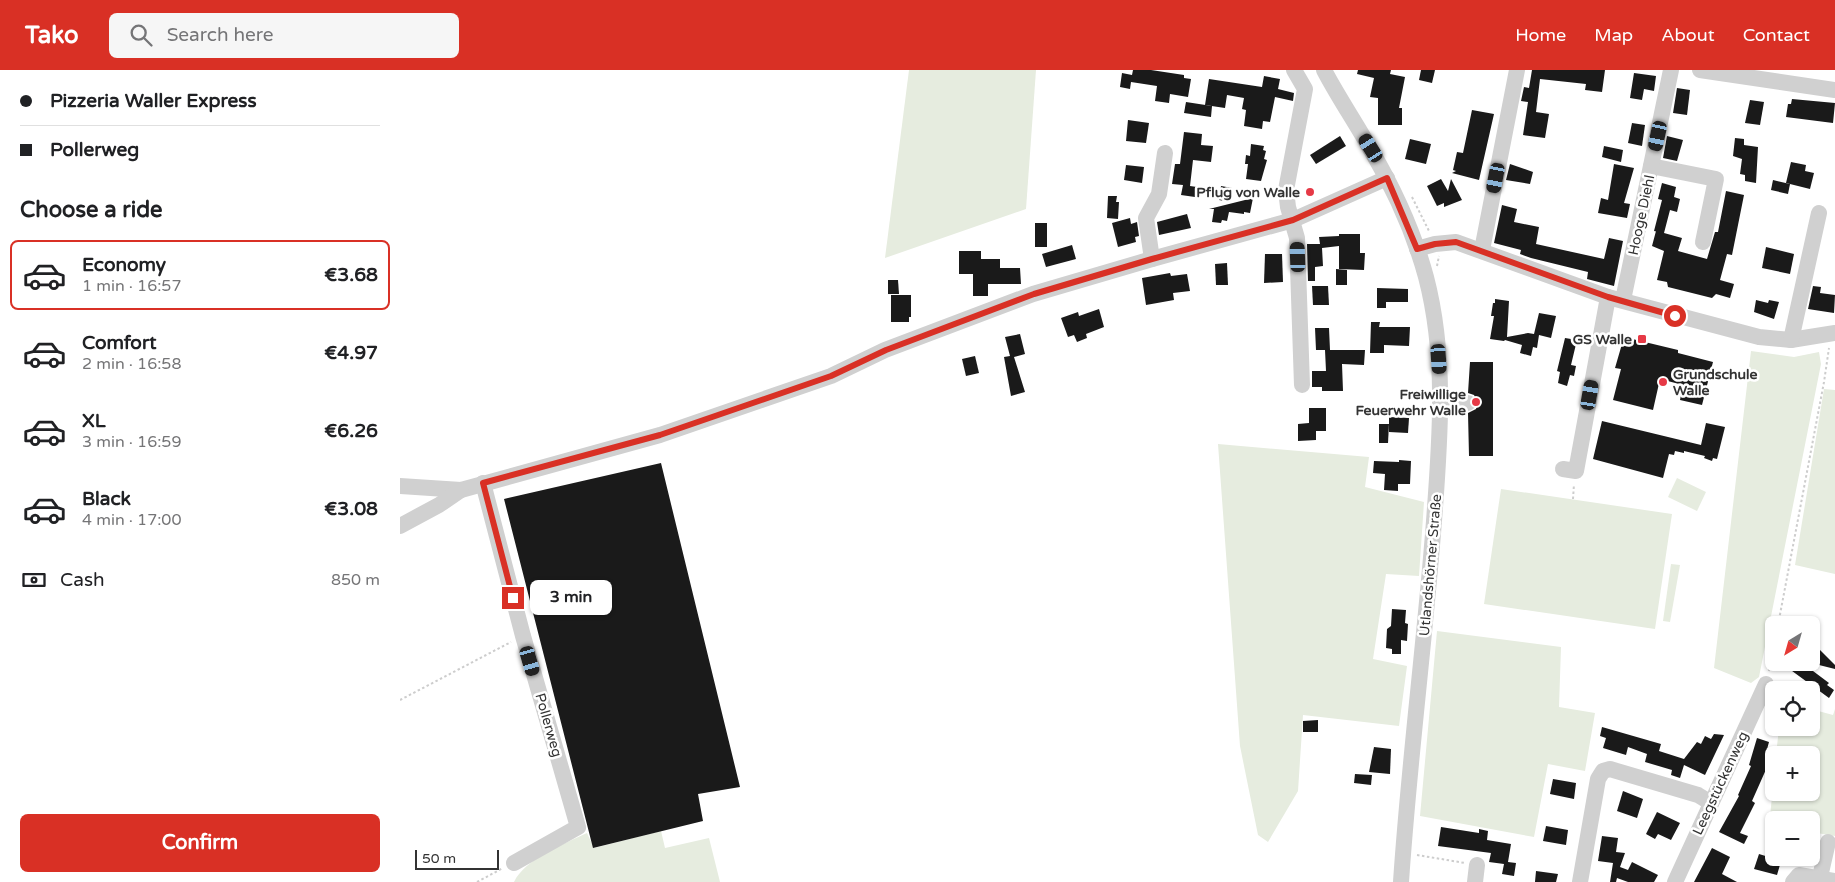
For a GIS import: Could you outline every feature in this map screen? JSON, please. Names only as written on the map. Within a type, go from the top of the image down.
[{"type":"street","points":[[1294,70],[1305,89],[1286,190],[1288,207],[1297,238],[1302,385]]},
{"type":"street","name":"Utlandshörner Straße","points":[[1324,70],[1387,178],[1417,249],[1434,311],[1439,351],[1440,402],[1431,557],[1401,882]]},
{"type":"street","points":[[1482,250],[1517,70]]},
{"type":"street","name":"Hooge Diehl","points":[[1569,470],[1651,166],[1671,70]]},
{"type":"street","points":[[1700,70],[1835,90]]},
{"type":"street","points":[[1152,259],[1146,218],[1159,194],[1165,153]]},
{"type":"street","points":[[1651,166],[1716,179],[1703,242]]},
{"type":"street","points":[[400,526],[439,505],[461,490],[660,435],[831,376],[886,350],[1034,294],[1293,220],[1387,178]]},
{"type":"street","points":[[1791,340],[1818,213]]},
{"type":"street","points":[[1417,249],[1435,244],[1456,242],[1615,299],[1759,338],[1791,340],[1833,333]]},
{"type":"street","points":[[1440,402],[1468,403]]},
{"type":"street","name":"Pollerweg","points":[[483,483],[523,636],[578,827],[514,863]]},
{"type":"street","points":[[400,486],[461,490]]},
{"type":"street","name":"Leegstückenweg","points":[[1674,882],[1765,686]]},
{"type":"street","points":[[1580,882],[1598,779],[1603,771],[1610,769],[1698,795],[1711,803]]},
{"type":"street","points":[[1793,882],[1799,875],[1828,879],[1828,842]]},
{"type":"street","points":[[1475,882],[1477,865]]},
{"type":"path","points":[[1412,196],[1435,244]]},
{"type":"path","points":[[1780,616],[1833,333]]},
{"type":"path","points":[[400,700],[523,636]]},
{"type":"path","points":[[1403,854],[1477,865]]},
{"type":"path","points":[[477,882],[514,863]]},
{"type":"shaded area","points":[[909,70],[1036,70],[1026,209],[885,258]]},
{"type":"shaded area","points":[[1751,351],[1794,357],[1819,352],[1821,364],[1771,616],[1765,616],[1765,647],[1759,677],[1751,683],[1714,668]]},
{"type":"shaded area","points":[[1824,389],[1835,390],[1835,574],[1795,565]]},
{"type":"shaded area","points":[[1218,444],[1369,457],[1365,487],[1424,502],[1419,576],[1386,574],[1373,659],[1407,666],[1399,726],[1303,715],[1298,791],[1268,842],[1258,835],[1240,746]]},
{"type":"shaded area","points":[[1677,478],[1706,492],[1697,511],[1668,497]]},
{"type":"shaded area","points":[[1501,489],[1672,514],[1655,629],[1484,604]]},
{"type":"shaded area","points":[[1671,564],[1680,565],[1670,622],[1663,621]]},
{"type":"shaded area","points":[[1437,631],[1561,647],[1559,707],[1595,713],[1585,771],[1548,764],[1534,837],[1420,816]]},
{"type":"shaded area","points":[[1835,709],[1835,836],[1820,834],[1820,811],[1771,811],[1772,801],[1820,801],[1820,746],[1777,746],[1778,736],[1820,736],[1820,711],[1833,715]]},
{"type":"shaded area","points":[[661,831],[665,848],[709,838],[720,882],[514,882],[520,873],[536,859],[587,833],[594,848]]},
{"type":"building","points":[[1133,70],[1151,70],[1184,75],[1184,78],[1191,79],[1188,97],[1170,94],[1169,103],[1155,101],[1157,86],[1131,82],[1130,89],[1120,87],[1122,73],[1132,75]]},
{"type":"building","points":[[1358,70],[1391,70],[1390,74],[1405,77],[1399,108],[1402,108],[1402,125],[1378,125],[1378,98],[1370,97],[1374,78],[1357,74]]},
{"type":"building","points":[[1421,70],[1435,70],[1432,83],[1419,80]]},
{"type":"building","points":[[1532,70],[1605,70],[1602,92],[1585,90],[1586,84],[1540,79],[1536,112],[1549,114],[1545,138],[1523,135],[1528,102],[1521,101],[1524,87],[1529,88]]},
{"type":"building","points":[[1634,73],[1656,76],[1654,91],[1644,89],[1642,100],[1630,98]]},
{"type":"building","points":[[1264,76],[1280,79],[1278,89],[1294,93],[1293,101],[1275,97],[1270,122],[1263,121],[1262,129],[1244,126],[1246,110],[1242,109],[1244,98],[1227,95],[1225,108],[1205,105],[1209,79],[1262,87]]},
{"type":"building","points":[[1677,88],[1690,90],[1687,115],[1673,113]]},
{"type":"building","points":[[1792,99],[1835,103],[1833,123],[1786,117],[1788,104],[1791,104]]},
{"type":"building","points":[[1750,100],[1764,102],[1760,125],[1745,123]]},
{"type":"building","points":[[1186,102],[1212,106],[1211,117],[1184,113]]},
{"type":"building","points":[[1472,110],[1494,114],[1479,180],[1452,173],[1456,171],[1453,170],[1457,152],[1463,153]]},
{"type":"building","points":[[1128,120],[1149,123],[1146,143],[1126,141]]},
{"type":"building","points":[[1632,123],[1645,125],[1642,146],[1628,143]]},
{"type":"building","points":[[1184,132],[1202,134],[1201,145],[1213,146],[1211,162],[1193,160],[1190,186],[1197,187],[1195,197],[1181,195],[1183,185],[1172,184],[1175,164],[1180,164]]},
{"type":"building","points":[[1340,136],[1346,146],[1316,164],[1310,155]]},
{"type":"building","points":[[1667,136],[1683,140],[1677,161],[1663,158]]},
{"type":"building","points":[[1735,138],[1744,139],[1744,145],[1758,147],[1756,183],[1745,181],[1745,175],[1740,174],[1742,159],[1733,156]]},
{"type":"building","points":[[1410,139],[1431,144],[1426,164],[1405,159]]},
{"type":"building","points":[[1251,144],[1264,146],[1263,150],[1266,151],[1264,159],[1267,160],[1261,181],[1246,179],[1248,164],[1245,164],[1246,155],[1250,156]]},
{"type":"building","points":[[1604,146],[1623,150],[1621,162],[1602,157]]},
{"type":"building","points":[[1791,162],[1806,165],[1805,171],[1814,173],[1810,189],[1786,183]]},
{"type":"building","points":[[1510,164],[1533,172],[1530,184],[1506,180]]},
{"type":"building","points":[[1614,164],[1634,168],[1624,203],[1630,204],[1627,218],[1598,213],[1601,198],[1608,200]]},
{"type":"building","points":[[1126,165],[1144,167],[1142,183],[1124,180]]},
{"type":"building","points":[[1441,179],[1448,191],[1451,179],[1462,200],[1444,207],[1444,203],[1437,206],[1427,186]]},
{"type":"building","points":[[1773,180],[1790,184],[1788,194],[1771,190]]},
{"type":"building","points":[[1662,183],[1676,187],[1674,197],[1680,199],[1677,212],[1670,210],[1664,233],[1682,238],[1678,251],[1707,259],[1715,232],[1718,232],[1726,191],[1744,195],[1732,255],[1727,254],[1720,280],[1734,284],[1730,298],[1716,294],[1712,298],[1668,287],[1667,282],[1657,280],[1664,251],[1652,246],[1656,231],[1654,231],[1662,200],[1658,199]]},
{"type":"building","points":[[1221,186],[1232,188],[1230,202],[1219,200]]},
{"type":"building","points":[[1108,196],[1117,196],[1116,202],[1119,202],[1118,219],[1107,218]]},
{"type":"building","points":[[1253,198],[1250,213],[1229,212],[1227,221],[1222,220],[1221,223],[1212,222],[1214,209],[1209,209]]},
{"type":"building","points":[[1502,205],[1517,209],[1514,222],[1539,227],[1536,244],[1604,259],[1609,238],[1623,241],[1614,286],[1587,279],[1588,272],[1531,258],[1520,254],[1521,250],[1494,243]]},
{"type":"building","points":[[1187,214],[1191,228],[1159,235],[1157,222]]},
{"type":"building","points":[[1130,218],[1131,224],[1137,222],[1139,236],[1135,237],[1136,242],[1118,247],[1112,223]]},
{"type":"building","points":[[1035,223],[1047,223],[1047,247],[1035,247]]},
{"type":"building","points":[[1339,234],[1360,234],[1360,253],[1365,253],[1364,270],[1339,269],[1339,246],[1322,248],[1323,266],[1315,267],[1315,281],[1308,281],[1307,244],[1320,244],[1319,237],[1339,236]]},
{"type":"building","points":[[1072,245],[1076,259],[1046,267],[1042,254]]},
{"type":"building","points":[[1766,247],[1794,254],[1790,274],[1762,268]]},
{"type":"building","points":[[959,251],[981,251],[981,259],[1000,259],[1000,268],[1020,268],[1021,284],[988,284],[988,296],[973,296],[973,274],[959,274]]},
{"type":"building","points":[[1265,254],[1282,254],[1283,282],[1264,283]]},
{"type":"building","points":[[1227,263],[1228,285],[1216,285],[1215,264]]},
{"type":"building","points":[[1336,269],[1347,270],[1347,285],[1336,285]]},
{"type":"building","points":[[1170,273],[1171,276],[1187,274],[1190,291],[1173,293],[1174,300],[1146,305],[1142,278]]},
{"type":"building","points":[[888,280],[898,280],[899,294],[888,294]]},
{"type":"building","points":[[1312,286],[1328,286],[1329,305],[1313,305]]},
{"type":"building","points":[[1813,286],[1821,287],[1820,293],[1835,295],[1834,313],[1808,309]]},
{"type":"building","points":[[1377,288],[1408,289],[1408,302],[1386,302],[1386,308],[1377,308]]},
{"type":"building","points":[[891,295],[911,295],[911,317],[909,317],[909,322],[891,322]]},
{"type":"building","points":[[1495,299],[1509,301],[1507,337],[1528,333],[1534,334],[1539,313],[1556,316],[1551,338],[1539,335],[1537,348],[1533,347],[1531,356],[1520,353],[1522,345],[1505,340],[1490,339],[1494,316],[1491,316]]},
{"type":"building","points":[[1756,300],[1768,303],[1769,300],[1779,302],[1774,319],[1754,312]]},
{"type":"building","points":[[1099,309],[1104,327],[1086,334],[1087,338],[1077,342],[1074,335],[1068,337],[1061,318],[1078,312],[1079,316]]},
{"type":"building","points":[[1371,322],[1380,322],[1379,327],[1410,327],[1409,346],[1384,345],[1384,353],[1370,353]]},
{"type":"building","points":[[1315,328],[1329,328],[1330,350],[1365,350],[1364,365],[1342,364],[1343,391],[1322,391],[1322,387],[1312,387],[1312,371],[1326,371],[1325,350],[1316,350]]},
{"type":"building","points":[[1020,334],[1025,354],[1014,357],[1025,392],[1011,396],[1004,357],[1010,356],[1005,337]]},
{"type":"building","points":[[1624,337],[1678,350],[1678,353],[1713,362],[1702,405],[1680,400],[1683,385],[1660,379],[1653,410],[1613,400],[1621,369],[1615,368]]},
{"type":"building","points":[[1565,338],[1577,340],[1571,365],[1576,366],[1574,376],[1570,375],[1567,386],[1558,383],[1560,372],[1557,371]]},
{"type":"building","points":[[975,356],[979,373],[966,376],[962,359]]},
{"type":"building","points":[[1470,362],[1493,362],[1493,456],[1469,456],[1468,413],[1476,409],[1478,403],[1474,395],[1468,393]]},
{"type":"building","points":[[1309,408],[1326,408],[1326,431],[1316,431],[1316,440],[1298,441],[1298,424],[1309,423]]},
{"type":"building","points":[[1389,417],[1409,418],[1408,433],[1389,432]]},
{"type":"building","points":[[1602,421],[1701,445],[1706,423],[1725,427],[1717,459],[1713,458],[1712,461],[1704,458],[1705,456],[1675,451],[1674,455],[1669,454],[1663,478],[1593,459]]},
{"type":"building","points":[[1379,424],[1389,424],[1388,443],[1379,443]]},
{"type":"building","points":[[1399,460],[1411,461],[1410,484],[1398,484],[1398,491],[1384,490],[1385,474],[1373,473],[1374,461],[1399,462]]},
{"type":"building","points":[[661,463],[740,787],[698,794],[703,821],[593,848],[504,499]]},
{"type":"building","points":[[1392,609],[1406,610],[1405,623],[1408,624],[1407,641],[1401,640],[1401,654],[1392,654],[1392,649],[1386,648],[1387,629],[1391,626]]},
{"type":"building","points":[[1820,650],[1835,665],[1835,669],[1820,665]]},
{"type":"building","points":[[1792,671],[1813,671],[1829,683],[1827,685],[1834,690],[1829,698],[1820,691],[1820,681],[1806,681]]},
{"type":"building","points":[[1318,720],[1318,732],[1303,732],[1303,721]]},
{"type":"building","points":[[1602,727],[1661,744],[1659,751],[1684,759],[1697,742],[1701,744],[1705,736],[1711,739],[1714,734],[1724,735],[1705,775],[1684,765],[1680,778],[1671,775],[1672,770],[1645,762],[1647,754],[1628,747],[1626,755],[1603,748],[1606,738],[1600,736]]},
{"type":"building","points":[[1757,738],[1769,742],[1768,746],[1765,746],[1765,772],[1752,801],[1755,803],[1740,833],[1748,836],[1744,844],[1719,832],[1739,796],[1751,766],[1749,765]]},
{"type":"building","points":[[1374,747],[1391,749],[1390,774],[1369,772]]},
{"type":"building","points":[[1355,774],[1372,775],[1371,785],[1354,783]]},
{"type":"building","points":[[1553,779],[1576,783],[1574,799],[1550,794]]},
{"type":"building","points":[[1623,791],[1643,799],[1637,818],[1617,811]]},
{"type":"building","points":[[1657,812],[1680,823],[1671,840],[1658,834],[1655,839],[1646,834]]},
{"type":"building","points":[[1546,826],[1568,830],[1566,845],[1543,841]]},
{"type":"building","points":[[1441,827],[1479,833],[1479,829],[1488,831],[1487,840],[1511,844],[1508,862],[1516,863],[1514,876],[1502,874],[1504,864],[1489,862],[1491,853],[1438,846]]},
{"type":"building","points":[[1602,836],[1618,838],[1616,852],[1625,853],[1620,867],[1628,870],[1632,862],[1658,875],[1654,882],[1628,882],[1617,878],[1616,882],[1610,882],[1613,863],[1598,861]]},
{"type":"building","points":[[1712,848],[1730,857],[1722,874],[1737,882],[1694,882]]},
{"type":"building","points":[[1759,854],[1765,856],[1765,866],[1780,866],[1777,875],[1754,869]]},
{"type":"building","points":[[1536,871],[1558,874],[1556,882],[1535,882]]},
{"type":"place","name":"Pflug von Walle","points":[[1310,192]]},
{"type":"place","name":"GS Walle","points":[[1642,339]]},
{"type":"place","name":"Grundschule Walle","points":[[1663,382]]},
{"type":"place","name":"Freiwillige Feuerwehr Walle","points":[[1476,402]]},
{"type":"route","points":[[513,598],[483,483],[660,435],[831,376],[886,350],[1034,294],[1293,220],[1387,178],[1417,249],[1435,244],[1456,242],[1608,297],[1675,316]]}]
